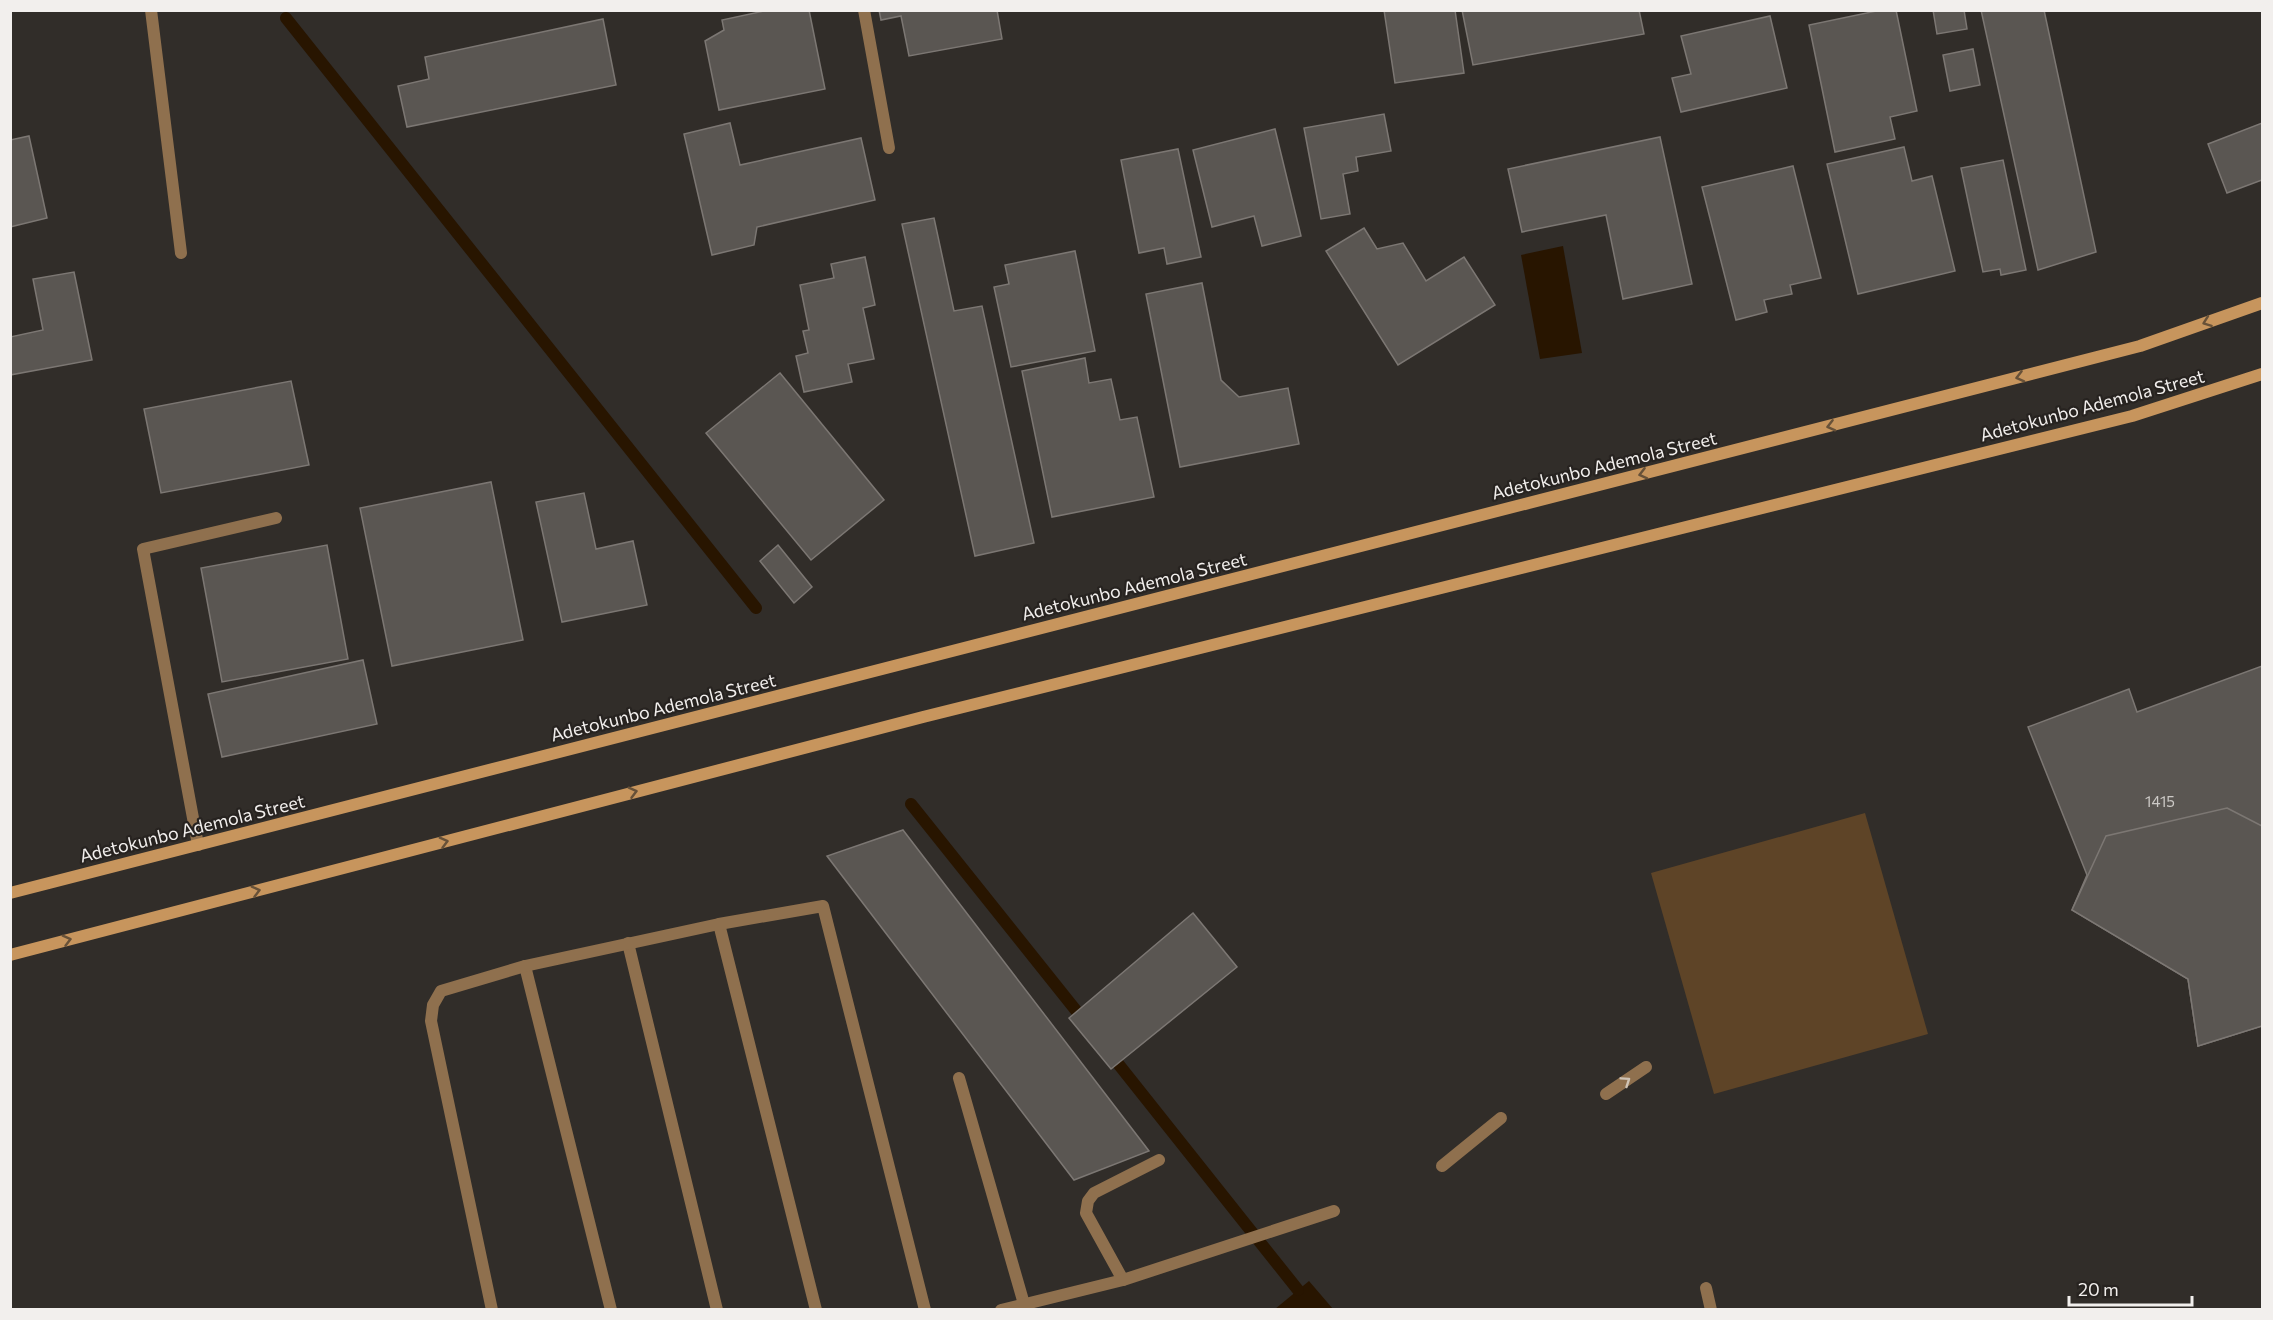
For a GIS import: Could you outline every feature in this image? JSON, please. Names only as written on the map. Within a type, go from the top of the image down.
[{"type":"main road","name":"Adetokunbo Ademola Street","points":[[10,893],[2140,346],[2262,303]]},
{"type":"main road","name":"Adetokunbo Ademola Street","points":[[10,955],[878,728],[2120,419],[2262,374]]},
{"type":"lane","points":[[151,10],[181,253]]},
{"type":"lane","points":[[864,10],[889,148]]},
{"type":"lane","points":[[198,845],[143,549],[276,518]]},
{"type":"lane","points":[[492,1310],[431,1021],[433,1005],[441,991],[525,966],[719,924],[823,906],[925,1310]]},
{"type":"lane","points":[[719,924],[816,1310]]},
{"type":"lane","points":[[628,944],[717,1310]]},
{"type":"lane","points":[[525,966],[611,1310]]},
{"type":"lane","points":[[1606,1094],[1646,1067]]},
{"type":"lane","points":[[959,1078],[1024,1304]]},
{"type":"lane","points":[[1442,1166],[1501,1118]]},
{"type":"lane","points":[[1123,1280],[1086,1213],[1089,1201],[1094,1193],[1158,1160]]},
{"type":"lane","points":[[1001,1310],[1123,1280],[1334,1211]]},
{"type":"lane","points":[[1706,1288],[1711,1310]]},
{"type":"shaded area","points":[[1563,246],[1582,353],[1540,359],[1521,255]]},
{"type":"shaded area","points":[[1865,813],[1928,1034],[1714,1094],[1651,873]]},
{"type":"shaded area","points":[[1309,1281],[1333,1309],[1275,1309]]},
{"type":"building","points":[[769,10],[809,10],[825,89],[719,110],[705,41],[724,30],[722,20]]},
{"type":"building","points":[[879,10],[997,10],[1002,39],[909,56],[901,16],[881,20]]},
{"type":"building","points":[[1384,10],[1455,10],[1464,73],[1395,83]]},
{"type":"building","points":[[1462,10],[1639,10],[1644,34],[1473,65]]},
{"type":"building","points":[[1881,10],[1896,10],[1917,111],[1890,117],[1895,139],[1835,152],[1809,25]]},
{"type":"building","points":[[1933,10],[1964,10],[1967,29],[1937,34]]},
{"type":"building","points":[[1981,10],[2044,10],[2096,252],[2038,270]]},
{"type":"building","points":[[1770,16],[1787,88],[1681,112],[1672,78],[1691,74],[1681,36]]},
{"type":"building","points":[[603,19],[616,85],[407,127],[398,86],[429,79],[425,57]]},
{"type":"building","points":[[1973,49],[1980,85],[1950,91],[1943,55]]},
{"type":"building","points":[[1384,114],[1391,151],[1356,157],[1358,171],[1343,174],[1350,214],[1321,219],[1304,128]]},
{"type":"building","points":[[730,123],[740,165],[861,138],[875,200],[757,227],[754,245],[712,255],[684,134]]},
{"type":"building","points":[[2262,123],[2262,180],[2227,193],[2208,144]]},
{"type":"building","points":[[1275,129],[1301,236],[1262,246],[1254,216],[1212,227],[1193,150]]},
{"type":"building","points":[[29,136],[47,218],[10,227],[10,140]]},
{"type":"building","points":[[1660,137],[1692,284],[1623,299],[1606,215],[1522,232],[1508,169]]},
{"type":"building","points":[[1904,147],[1912,181],[1932,176],[1955,271],[1858,294],[1827,164]]},
{"type":"building","points":[[1178,149],[1201,257],[1167,264],[1164,248],[1139,253],[1121,160]]},
{"type":"building","points":[[2003,160],[2026,270],[2001,275],[2000,269],[1983,272],[1961,168]]},
{"type":"building","points":[[1793,166],[1821,278],[1790,285],[1792,294],[1764,300],[1767,312],[1736,320],[1702,187]]},
{"type":"building","points":[[934,218],[954,311],[982,306],[1034,543],[975,556],[902,224]]},
{"type":"building","points":[[1364,228],[1377,249],[1403,243],[1426,281],[1464,257],[1495,305],[1398,365],[1326,251]]},
{"type":"building","points":[[1075,251],[1095,351],[1011,367],[994,287],[1009,284],[1005,265]]},
{"type":"building","points":[[865,257],[875,305],[863,308],[874,359],[848,364],[852,382],[804,392],[796,356],[808,353],[803,331],[809,330],[800,285],[834,278],[831,264]]},
{"type":"building","points":[[74,272],[92,360],[10,375],[10,337],[43,330],[33,279]]},
{"type":"building","points":[[1202,283],[1221,380],[1239,397],[1288,388],[1299,444],[1180,467],[1146,294]]},
{"type":"building","points":[[1085,358],[1089,383],[1111,379],[1120,420],[1137,417],[1154,497],[1052,517],[1022,371]]},
{"type":"building","points":[[780,373],[884,500],[811,560],[706,433]]},
{"type":"building","points":[[291,381],[309,465],[161,493],[144,409]]},
{"type":"building","points":[[491,482],[523,640],[392,666],[360,508]]},
{"type":"building","points":[[584,493],[596,549],[633,541],[647,605],[562,622],[536,502]]},
{"type":"building","points":[[327,545],[348,659],[222,682],[201,568]]},
{"type":"building","points":[[778,545],[812,587],[794,603],[760,561]]},
{"type":"building","points":[[363,660],[377,724],[222,757],[208,694]]},
{"type":"building","points":[[2262,666],[2262,1026],[2198,1046],[2188,979],[2072,910],[2087,875],[2028,727],[2129,689],[2137,712]]},
{"type":"building","points":[[2227,808],[2262,826],[2262,1026],[2198,1046],[2188,979],[2072,910],[2106,836]]},
{"type":"building","points":[[903,830],[1149,1151],[1074,1180],[827,856]]},
{"type":"building","points":[[1193,913],[1237,967],[1111,1069],[1069,1018]]},
{"type":"waterway","points":[[286,18],[756,608]]},
{"type":"waterway","points":[[911,804],[1086,1023]]},
{"type":"waterway","points":[[1108,1051],[1298,1290]]}]
